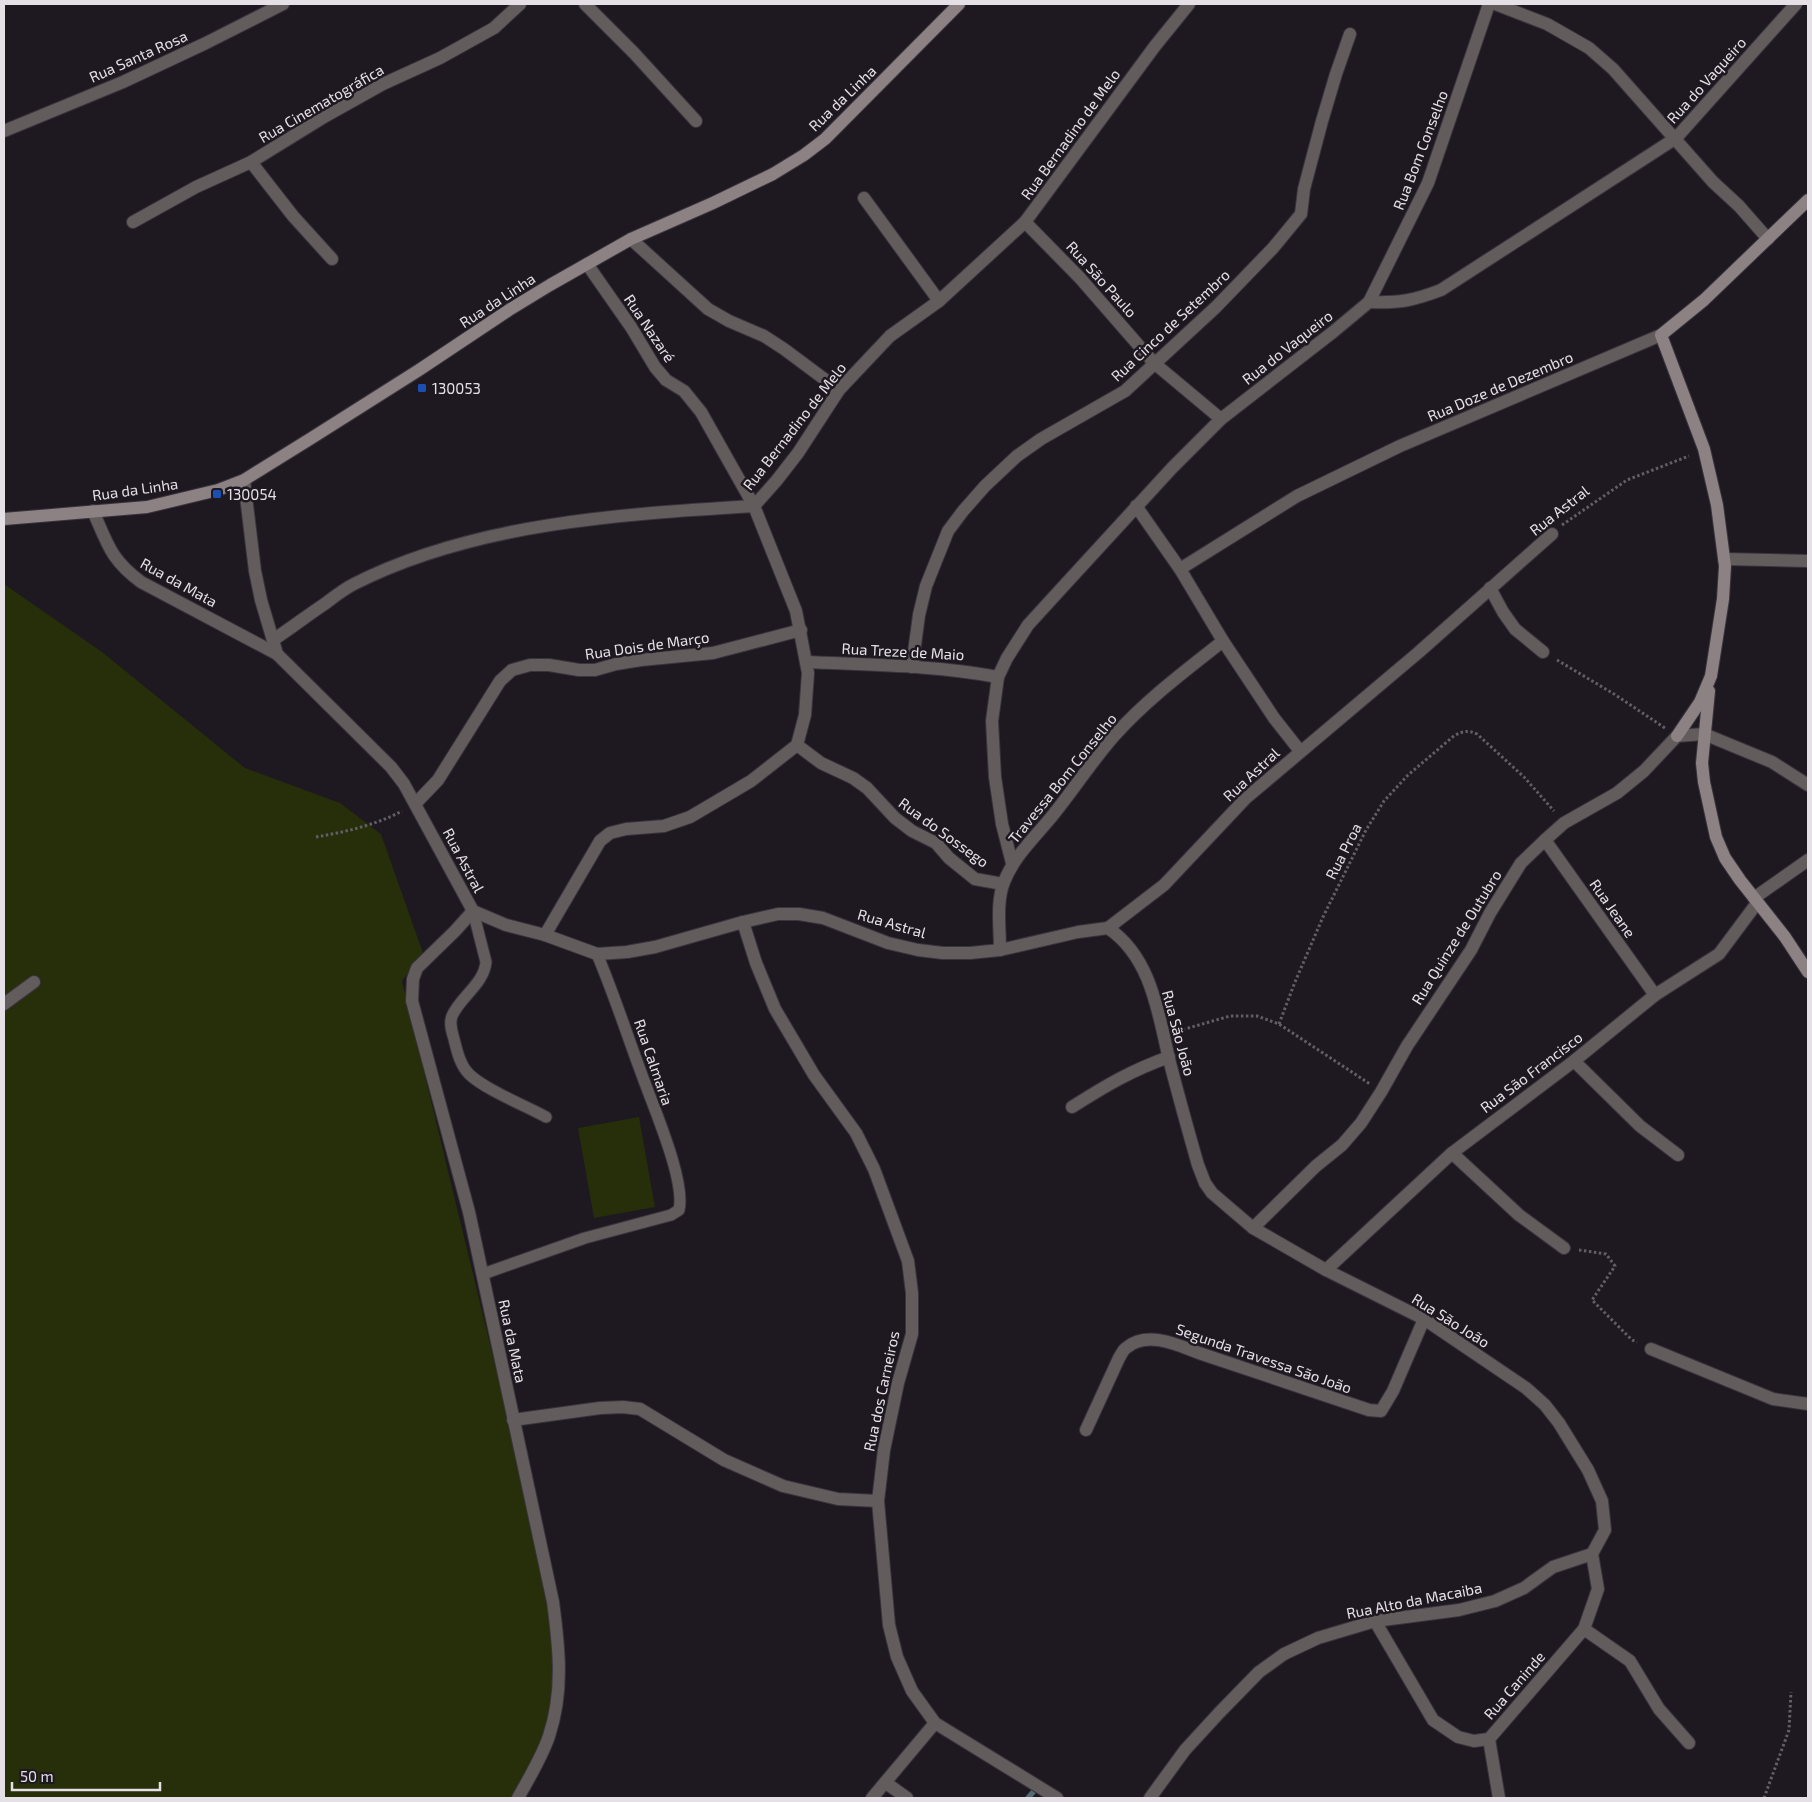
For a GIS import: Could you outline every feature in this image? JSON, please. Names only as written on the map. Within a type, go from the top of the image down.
[{"type":"street","name":"Rua Santa Rosa","points":[[4,131],[123,82],[283,4]]},
{"type":"street","name":"Rua Cinematográfica","points":[[133,222],[196,188],[251,162],[383,84],[440,58],[494,28],[520,4]]},
{"type":"street","points":[[584,4],[634,53],[696,120]]},
{"type":"street","name":"Rua da Linha","points":[[4,519],[146,507],[218,490],[244,480],[419,370],[508,310],[587,264],[632,240],[773,174],[804,155],[825,139],[958,4]]},
{"type":"street","name":"Rua Bernadino de Melo","points":[[797,745],[804,715],[808,673],[796,611],[754,506],[778,480],[798,453],[839,390],[890,336],[939,301],[1025,222],[1155,46],[1189,4]]},
{"type":"street","name":"Rua Bom Conselho","points":[[1369,302],[1428,183],[1489,4]]},
{"type":"street","points":[[1496,4],[1547,24],[1589,48],[1613,69],[1713,182],[1739,206],[1768,239]]},
{"type":"street","name":"Rua do Vaqueiro","points":[[1012,864],[1002,824],[995,777],[992,721],[998,677],[1007,658],[1028,625],[1136,506],[1220,419],[1369,302],[1397,303],[1420,298],[1441,290],[1676,138],[1796,4]]},
{"type":"street","name":"Rua Cinco de Setembro","points":[[912,667],[919,615],[926,586],[948,531],[963,511],[985,486],[1017,456],[1041,439],[1126,391],[1216,307],[1273,248],[1301,214],[1304,189],[1322,121],[1350,34]]},
{"type":"street","points":[[251,162],[282,203],[332,259]]},
{"type":"street","points":[[864,198],[939,301]]},
{"type":"street","name":"Rua Doze de Dezembro","points":[[1180,569],[1297,496],[1400,446],[1661,335],[1704,300],[1808,200]]},
{"type":"street","name":"Rua São Paulo","points":[[1025,222],[1080,278],[1154,363],[1220,419]]},
{"type":"street","points":[[632,240],[708,309],[729,321],[764,336],[839,390]]},
{"type":"street","name":"Rua Nazaré","points":[[587,264],[631,327],[655,367],[666,380],[684,391],[701,412],[754,506]]},
{"type":"street","points":[[1661,335],[1704,449],[1717,505],[1724,559],[1724,599],[1711,676],[1702,763],[1704,782],[1716,837],[1726,858],[1755,901],[1785,936],[1808,972]]},
{"type":"street","name":"Rua Astral","points":[[244,480],[255,571],[261,600],[277,654],[391,767],[404,784],[473,911],[506,925],[545,935],[596,954],[627,952],[655,947],[778,914],[799,914],[823,918],[888,943],[918,950],[943,953],[1000,950],[1078,932],[1108,928],[1164,885],[1246,798],[1419,652],[1552,534]]},
{"type":"street","points":[[273,640],[352,584],[399,563],[476,540],[578,522],[660,512],[754,506]]},
{"type":"street","points":[[1136,506],[1180,569],[1223,641],[1274,718],[1300,751]]},
{"type":"street","name":"Rua da Mata","points":[[93,511],[111,553],[125,570],[141,582],[277,654]]},
{"type":"street","points":[[1724,559],[1808,561]]},
{"type":"street","points":[[1490,588],[1515,629],[1543,652]]},
{"type":"street","name":"Rua Dois de Março","points":[[416,803],[438,780],[500,681],[512,670],[530,665],[595,670],[641,660],[713,653],[800,630]]},
{"type":"street","name":"Travessa Bom Conselho","points":[[1000,950],[999,913],[1003,884],[1012,864],[1054,815],[1096,756],[1115,735],[1154,696],[1223,641]]},
{"type":"street","name":"Rua Treze de Maio","points":[[806,662],[912,667],[971,672],[998,677]]},
{"type":"street","points":[[1677,736],[1700,702],[1711,676]]},
{"type":"street","points":[[1677,736],[1704,734],[1772,762],[1808,785]]},
{"type":"street","name":"Rua Quinze de Outubro","points":[[1253,1228],[1361,1124],[1407,1046],[1471,950],[1490,913],[1517,870],[1564,823],[1617,793],[1644,771],[1677,736]]},
{"type":"street","points":[[545,935],[600,841],[610,833],[626,829],[664,826],[690,817],[751,782],[797,745]]},
{"type":"street","name":"Rua do Sossego","points":[[797,745],[821,763],[853,778],[867,788],[895,818],[912,831],[936,843],[949,858],[975,879],[1003,884]]},
{"type":"street","name":"Rua Jeane","points":[[1545,840],[1654,995]]},
{"type":"street","name":"Rua São Francisco","points":[[1326,1270],[1452,1152],[1574,1060],[1654,995],[1719,954],[1755,901],[1808,860]]},
{"type":"street","name":"Rua da Mata","points":[[473,911],[456,931],[417,968],[413,979],[412,1001],[469,1212],[553,1602],[560,1669],[557,1701],[549,1736],[518,1798]]},
{"type":"street","name":"Rua dos Carneiros","points":[[743,922],[756,963],[775,1009],[814,1075],[856,1133],[874,1168],[908,1261],[912,1293],[912,1334],[898,1383],[884,1450],[878,1501],[889,1626],[897,1657],[912,1691],[935,1723],[1057,1798]]},
{"type":"street","name":"Rua São João","points":[[1108,928],[1123,940],[1140,962],[1153,992],[1204,1183],[1212,1193],[1253,1228],[1326,1270],[1424,1319],[1526,1388],[1545,1405],[1559,1423],[1588,1470],[1602,1501],[1605,1530],[1592,1554]]},
{"type":"street","points":[[4,1004],[34,982]]},
{"type":"street","points":[[1072,1107],[1116,1079],[1141,1066],[1169,1057]]},
{"type":"street","points":[[1574,1060],[1640,1126],[1678,1155]]},
{"type":"street","points":[[1452,1152],[1519,1215],[1564,1248]]},
{"type":"street","name":"Segunda Travessa São João","points":[[1086,1430],[1119,1358],[1126,1348],[1147,1340],[1172,1342],[1199,1353],[1369,1410],[1381,1411],[1393,1391],[1424,1319]]},
{"type":"street","points":[[1651,1348],[1773,1399],[1808,1404]]},
{"type":"street","points":[[513,1420],[623,1406],[640,1409],[724,1460],[783,1486],[838,1499],[878,1501]]},
{"type":"street","points":[[1592,1554],[1598,1589],[1584,1630],[1630,1660],[1659,1709],[1689,1743]]},
{"type":"street","name":"Rua Alto da Macaiba","points":[[1150,1798],[1185,1750],[1219,1713],[1259,1672],[1284,1654],[1318,1638],[1375,1621],[1459,1610],[1495,1601],[1524,1588],[1553,1567],[1592,1554]]},
{"type":"street","points":[[1375,1621],[1433,1720],[1458,1737],[1474,1741],[1489,1738]]},
{"type":"street","name":"Rua Caninde","points":[[1499,1798],[1489,1738],[1584,1630]]},
{"type":"street","points":[[872,1798],[935,1723]]},
{"type":"street","points":[[886,1783],[907,1798]]},
{"type":"lane","points":[[473,911],[486,968],[452,1016],[451,1028],[458,1057],[469,1074],[487,1086],[546,1116]]},
{"type":"lane","name":"Rua Calmaria","points":[[483,1274],[585,1238],[671,1214],[679,1210],[681,1201],[678,1182],[619,1009],[596,954]]},
{"type":"path","name":"Rua Astral","points":[[1552,534],[1576,514],[1627,480],[1704,449]]},
{"type":"path","points":[[1543,652],[1614,694],[1677,736]]},
{"type":"path","name":"Rua Proa","points":[[1279,1024],[1295,982],[1366,830],[1384,801],[1408,775],[1455,735],[1464,731],[1471,731],[1477,734],[1524,777],[1564,823]]},
{"type":"path","points":[[316,837],[342,832],[392,817],[416,803]]},
{"type":"path","points":[[1165,1035],[1223,1018],[1243,1015],[1257,1016],[1279,1024],[1381,1092]]},
{"type":"path","points":[[1564,1248],[1606,1254],[1615,1266],[1592,1300],[1632,1340],[1651,1348]]},
{"type":"path","points":[[1764,1798],[1788,1730],[1791,1692]]},
{"type":"green space","points":[[4,584],[102,652],[245,768],[340,803],[381,834],[423,953],[402,981],[552,1600],[559,1685],[524,1798],[4,1798]]},
{"type":"green space","points":[[639,1117],[655,1207],[594,1218],[578,1128]]},
{"type":"waterway","points":[[1028,1798],[1034,1791]]},
{"type":"place","name":"130053","points":[[422,388]]},
{"type":"place","name":"130054","points":[[217,494]]}]
